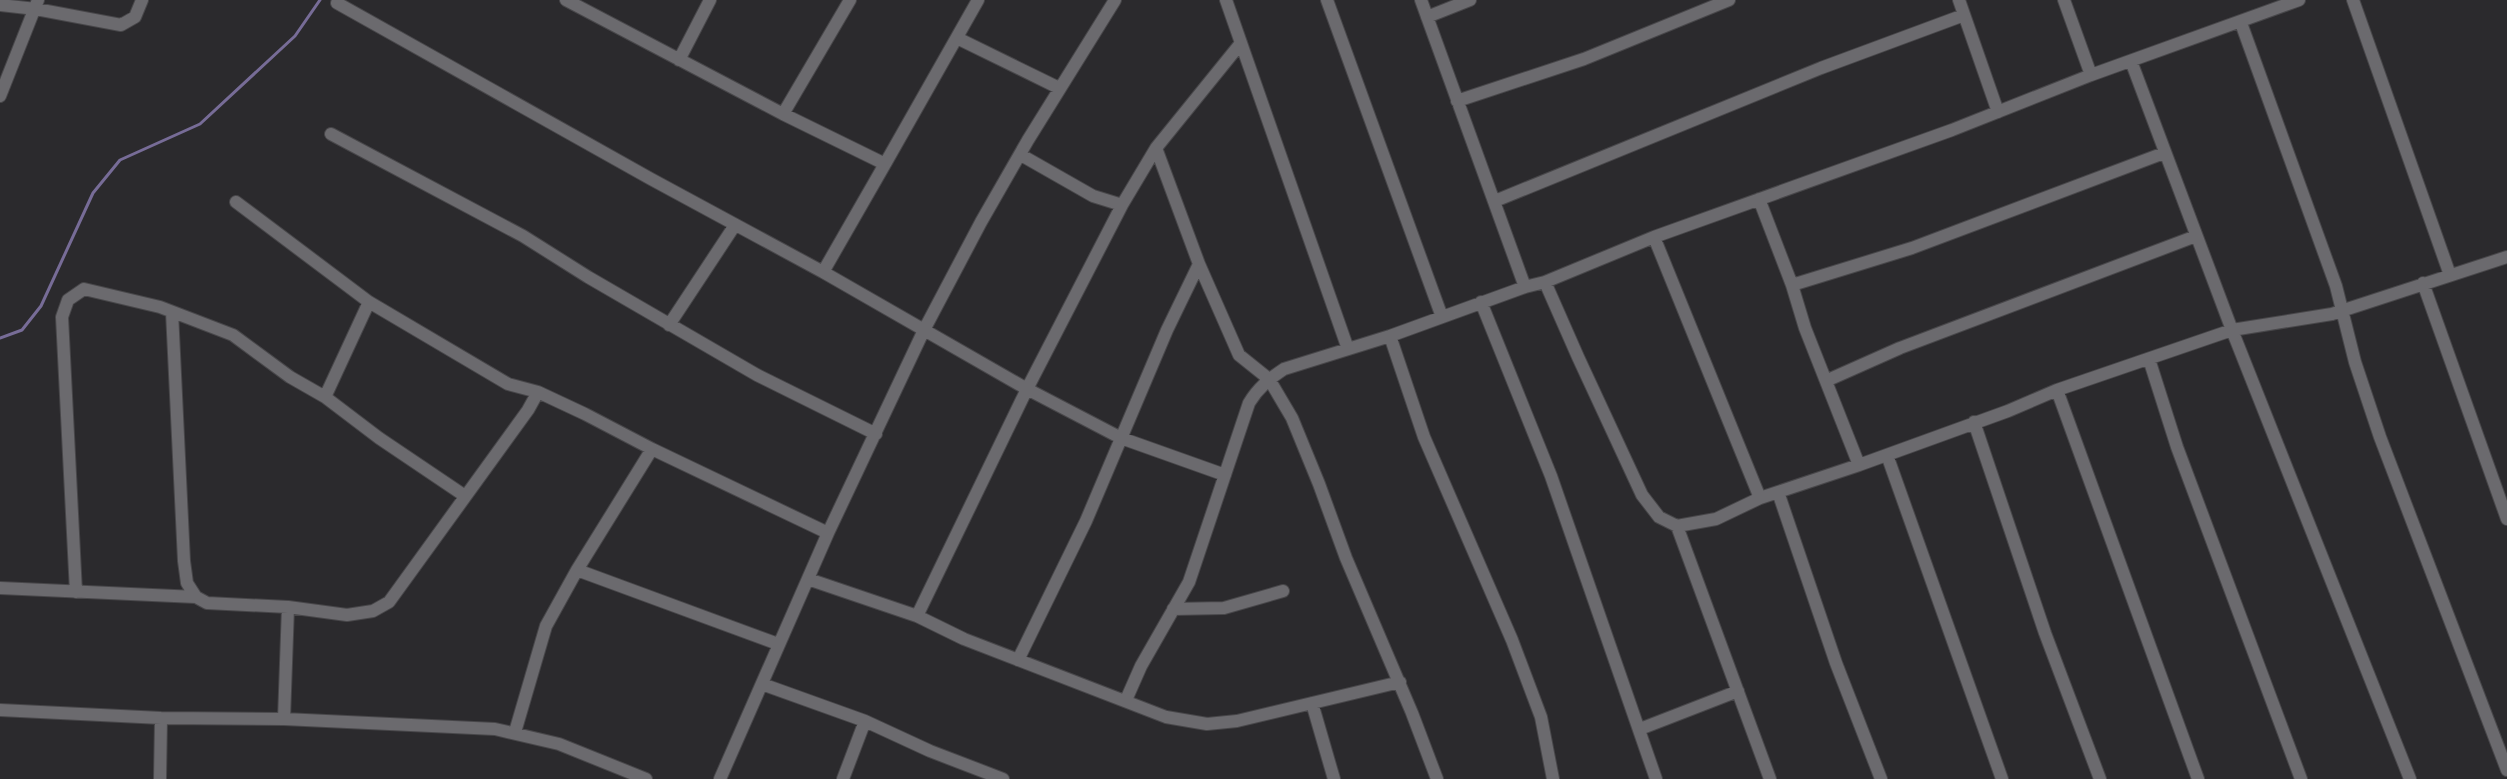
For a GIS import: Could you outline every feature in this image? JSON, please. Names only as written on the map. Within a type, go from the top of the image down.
[{"type":"street","points":[[0,5],[37,4],[121,25],[135,17],[142,0]]},
{"type":"street","points":[[566,0],[582,3],[679,60],[783,114],[885,164]]},
{"type":"street","points":[[679,60],[710,0]]},
{"type":"street","points":[[783,114],[850,0]]},
{"type":"street","points":[[823,272],[978,0]]},
{"type":"street","points":[[720,779],[778,644],[924,330],[980,222],[1021,155],[1059,88],[1115,0]]},
{"type":"street","points":[[1226,0],[1311,237],[1348,349]]},
{"type":"street","points":[[1327,0],[1442,317]]},
{"type":"street","points":[[1421,0],[1525,287]]},
{"type":"street","points":[[1427,17],[1470,0]]},
{"type":"street","points":[[1457,101],[1584,59],[1729,0]]},
{"type":"street","points":[[1959,0],[1998,112]]},
{"type":"street","points":[[2064,0],[2091,75]]},
{"type":"street","points":[[1126,700],[1189,582],[1250,403],[1257,391],[1269,379],[1284,369],[1390,336],[1481,302],[1545,282],[1654,237],[1998,112],[2131,60],[2241,22],[2299,0]]},
{"type":"street","points":[[2353,0],[2450,275]]},
{"type":"street","points":[[337,3],[735,225],[823,272],[1027,389],[1121,438],[1225,475]]},
{"type":"street","points":[[0,96],[37,4]]},
{"type":"street","points":[[1495,201],[1792,80],[1964,15]]},
{"type":"street","points":[[2241,22],[2312,216],[2342,310],[2355,362],[2380,437],[2507,770]]},
{"type":"street","points":[[957,38],[1059,88]]},
{"type":"street","points":[[917,616],[1027,389],[1122,205],[1156,148],[1241,43]]},
{"type":"street","points":[[2131,60],[2164,153],[2232,330],[2410,779]]},
{"type":"street","points":[[331,134],[523,236],[669,325],[757,374],[876,434]]},
{"type":"street","points":[[1156,148],[1199,264],[1240,355],[1269,379],[1292,418],[1319,484],[1346,558],[1400,682],[1437,779]]},
{"type":"street","points":[[1792,285],[1912,248],[2164,153]]},
{"type":"street","points":[[1021,155],[1093,196],[1122,205]]},
{"type":"street","points":[[1760,199],[1792,285],[1805,328],[1828,380],[1844,431],[1859,465]]},
{"type":"street","points":[[236,202],[369,302],[508,384],[538,392],[586,414],[828,534]]},
{"type":"street","points":[[669,325],[735,225]]},
{"type":"street","points":[[1828,380],[1900,348],[2196,236]]},
{"type":"street","points":[[1654,237],[1760,498]]},
{"type":"street","points":[[1545,282],[1578,358],[1642,495],[1659,517],[1677,526],[1716,519],[1760,498],[1859,465],[1974,422],[2008,411],[2057,390],[2232,330],[2332,314],[2423,283],[2507,257]]},
{"type":"street","points":[[1018,660],[1086,520],[1167,330],[1199,264]]},
{"type":"street","points":[[2423,283],[2507,519]]},
{"type":"street","points":[[76,592],[62,317],[68,300],[84,290],[172,312],[233,334],[290,377],[325,397],[379,438],[465,496]]},
{"type":"street","points":[[325,397],[369,302]]},
{"type":"street","points":[[1481,302],[1551,476],[1640,729],[1656,779]]},
{"type":"street","points":[[172,312],[184,561],[187,583],[196,597]]},
{"type":"street","points":[[1390,336],[1424,437],[1512,640],[1536,703],[1541,717],[1553,779]]},
{"type":"street","points":[[2149,359],[2177,448],[2301,779]]},
{"type":"street","points":[[2057,390],[2198,779]]},
{"type":"street","points":[[0,588],[196,597],[208,603],[288,607],[347,615],[373,611],[389,602],[528,410],[538,392]]},
{"type":"street","points":[[1974,422],[2043,626],[2100,779]]},
{"type":"street","points":[[515,732],[541,638],[577,570],[652,448]]},
{"type":"street","points":[[1887,455],[2002,779]]},
{"type":"street","points":[[1778,492],[1839,670],[1881,779]]},
{"type":"street","points":[[1677,526],[1770,779]]},
{"type":"street","points":[[577,570],[778,644]]},
{"type":"street","points":[[808,579],[917,616],[964,638],[1018,660],[1079,684],[1126,700],[1166,717],[1207,724],[1237,721],[1400,682]]},
{"type":"street","points":[[1174,609],[1224,608],[1283,591]]},
{"type":"street","points":[[284,719],[288,607]]},
{"type":"street","points":[[762,684],[865,721],[979,775],[1003,779]]},
{"type":"street","points":[[1640,729],[1738,691]]},
{"type":"street","points":[[1312,702],[1334,779]]},
{"type":"street","points":[[0,710],[161,718],[284,719],[495,729],[515,732],[558,744],[646,779]]},
{"type":"street","points":[[160,779],[161,718]]},
{"type":"street","points":[[843,779],[865,721]]},
{"type":"waterway","points":[[0,338],[22,330],[41,306],[93,193],[120,160],[200,124],[295,36],[320,0]]}]
